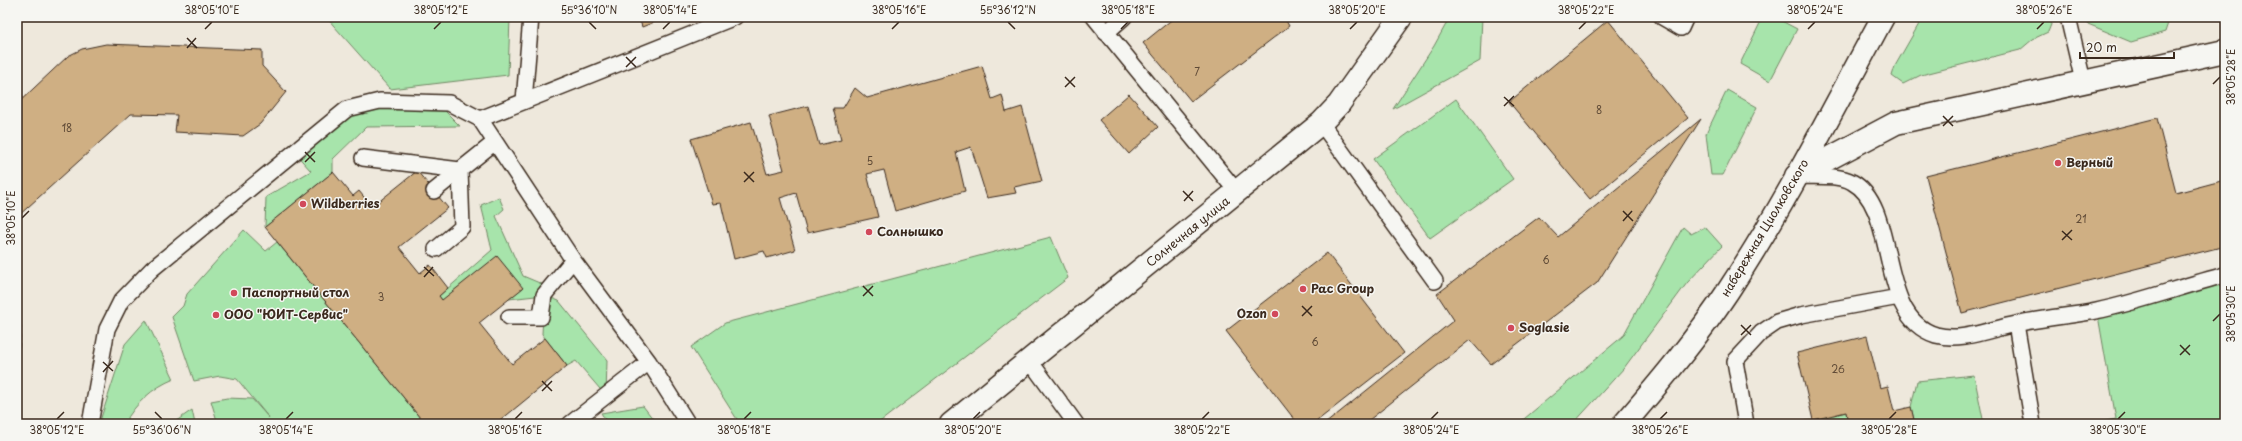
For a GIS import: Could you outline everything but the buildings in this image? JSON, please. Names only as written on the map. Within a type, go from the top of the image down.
[{"type":"street","name":"Солнечная улица","points":[[952,424],[1321,123],[1339,104],[1401,17]]},
{"type":"street","name":"набережная Циолковского","points":[[1624,424],[1691,344],[1762,236],[1883,17]]},
{"type":"street","points":[[1796,176],[1896,123],[2225,51]]},
{"type":"lane","points":[[524,101],[531,17]]},
{"type":"lane","points":[[480,119],[735,17]]},
{"type":"lane","points":[[1094,17],[1237,192]]},
{"type":"lane","points":[[1106,33],[1124,17]]},
{"type":"lane","points":[[1662,17],[1681,28],[1686,17]]},
{"type":"lane","points":[[2068,17],[2083,81]]},
{"type":"lane","points":[[90,424],[107,329],[121,301],[152,269],[347,109],[380,102],[449,103],[480,119],[573,260],[649,362],[688,424]]},
{"type":"lane","points":[[1321,123],[1435,281]]},
{"type":"lane","points":[[434,191],[494,142]]},
{"type":"lane","points":[[363,158],[460,170]]},
{"type":"lane","points":[[436,249],[462,227],[460,170]]},
{"type":"lane","points":[[1796,176],[1845,180],[1860,188],[1872,208],[1878,223],[1899,297],[1913,322],[1935,334],[1958,338],[2016,324],[2097,310],[2225,275]]},
{"type":"lane","points":[[509,317],[541,317],[544,295],[573,260]]},
{"type":"lane","points":[[1746,424],[1735,361],[1761,333],[1777,322],[1899,297]]},
{"type":"lane","points":[[2016,324],[2033,424]]},
{"type":"lane","points":[[1030,360],[1076,424]]},
{"type":"lane","points":[[570,424],[649,362]]},
{"type":"green space","points":[[326,17],[510,17],[508,75],[390,89]]},
{"type":"green space","points":[[1450,17],[1482,17],[1480,61],[1393,109],[1434,46]]},
{"type":"green space","points":[[1763,17],[1774,17],[1797,29],[1770,81],[1740,64]]},
{"type":"green space","points":[[1923,17],[2054,17],[2048,32],[2033,39],[2020,50],[1921,75],[1903,84],[1892,76],[1895,66]]},
{"type":"green space","points":[[2086,17],[2170,17],[2165,32],[2131,42],[2088,24]]},
{"type":"green space","points":[[1727,90],[1757,107],[1723,175],[1711,175],[1706,134]]},
{"type":"green space","points":[[1456,99],[1513,179],[1430,238],[1373,159]]},
{"type":"green space","points":[[436,102],[460,126],[366,127],[333,159],[333,172],[265,227],[266,197],[311,171],[294,152],[347,109]]},
{"type":"green space","points":[[499,197],[504,209],[496,216],[523,276],[549,287],[544,295],[509,299],[522,288],[442,300],[439,296],[492,250],[481,205]]},
{"type":"green space","points":[[1683,227],[1691,234],[1705,227],[1722,246],[1687,283],[1624,368],[1573,424],[1518,424],[1623,336]]},
{"type":"green space","points":[[244,230],[266,251],[277,242],[425,424],[218,424],[211,401],[227,398],[252,399],[269,418],[237,379],[220,376],[194,381],[172,317],[183,306],[187,294]]},
{"type":"green space","points":[[1051,237],[1068,278],[877,424],[740,424],[691,347],[725,323]]},
{"type":"green space","points":[[2225,275],[2225,424],[2091,424],[2116,419],[2097,310]]},
{"type":"green space","points":[[544,295],[559,301],[607,360],[606,396],[576,361],[567,366],[542,334]]},
{"type":"green space","points":[[146,320],[174,379],[145,397],[134,409],[124,424],[99,424],[125,344]]},
{"type":"green space","points":[[1974,375],[1984,424],[1915,424],[1911,407],[1917,381]]},
{"type":"green space","points":[[643,406],[657,424],[599,424],[605,419],[601,413]]},
{"type":"green space","points":[[192,410],[195,424],[172,424]]},
{"type":"green space","points":[[1846,412],[1848,423],[1844,424],[1775,424],[1813,420]]},
{"type":"place","name":"Верный","points":[[2058,163]]},
{"type":"place","name":"Wildberries","points":[[303,204]]},
{"type":"place","name":"Солнышко","points":[[869,232]]},
{"type":"place","name":"Pac Group","points":[[1303,289]]},
{"type":"place","name":"Паспортный стол","points":[[234,293]]},
{"type":"place","name":"Ozon","points":[[1275,314]]},
{"type":"place","name":"ООО \"ЮИТ-Сервис\"","points":[[216,315]]},
{"type":"place","name":"Soglasie","points":[[1511,328]]}]
